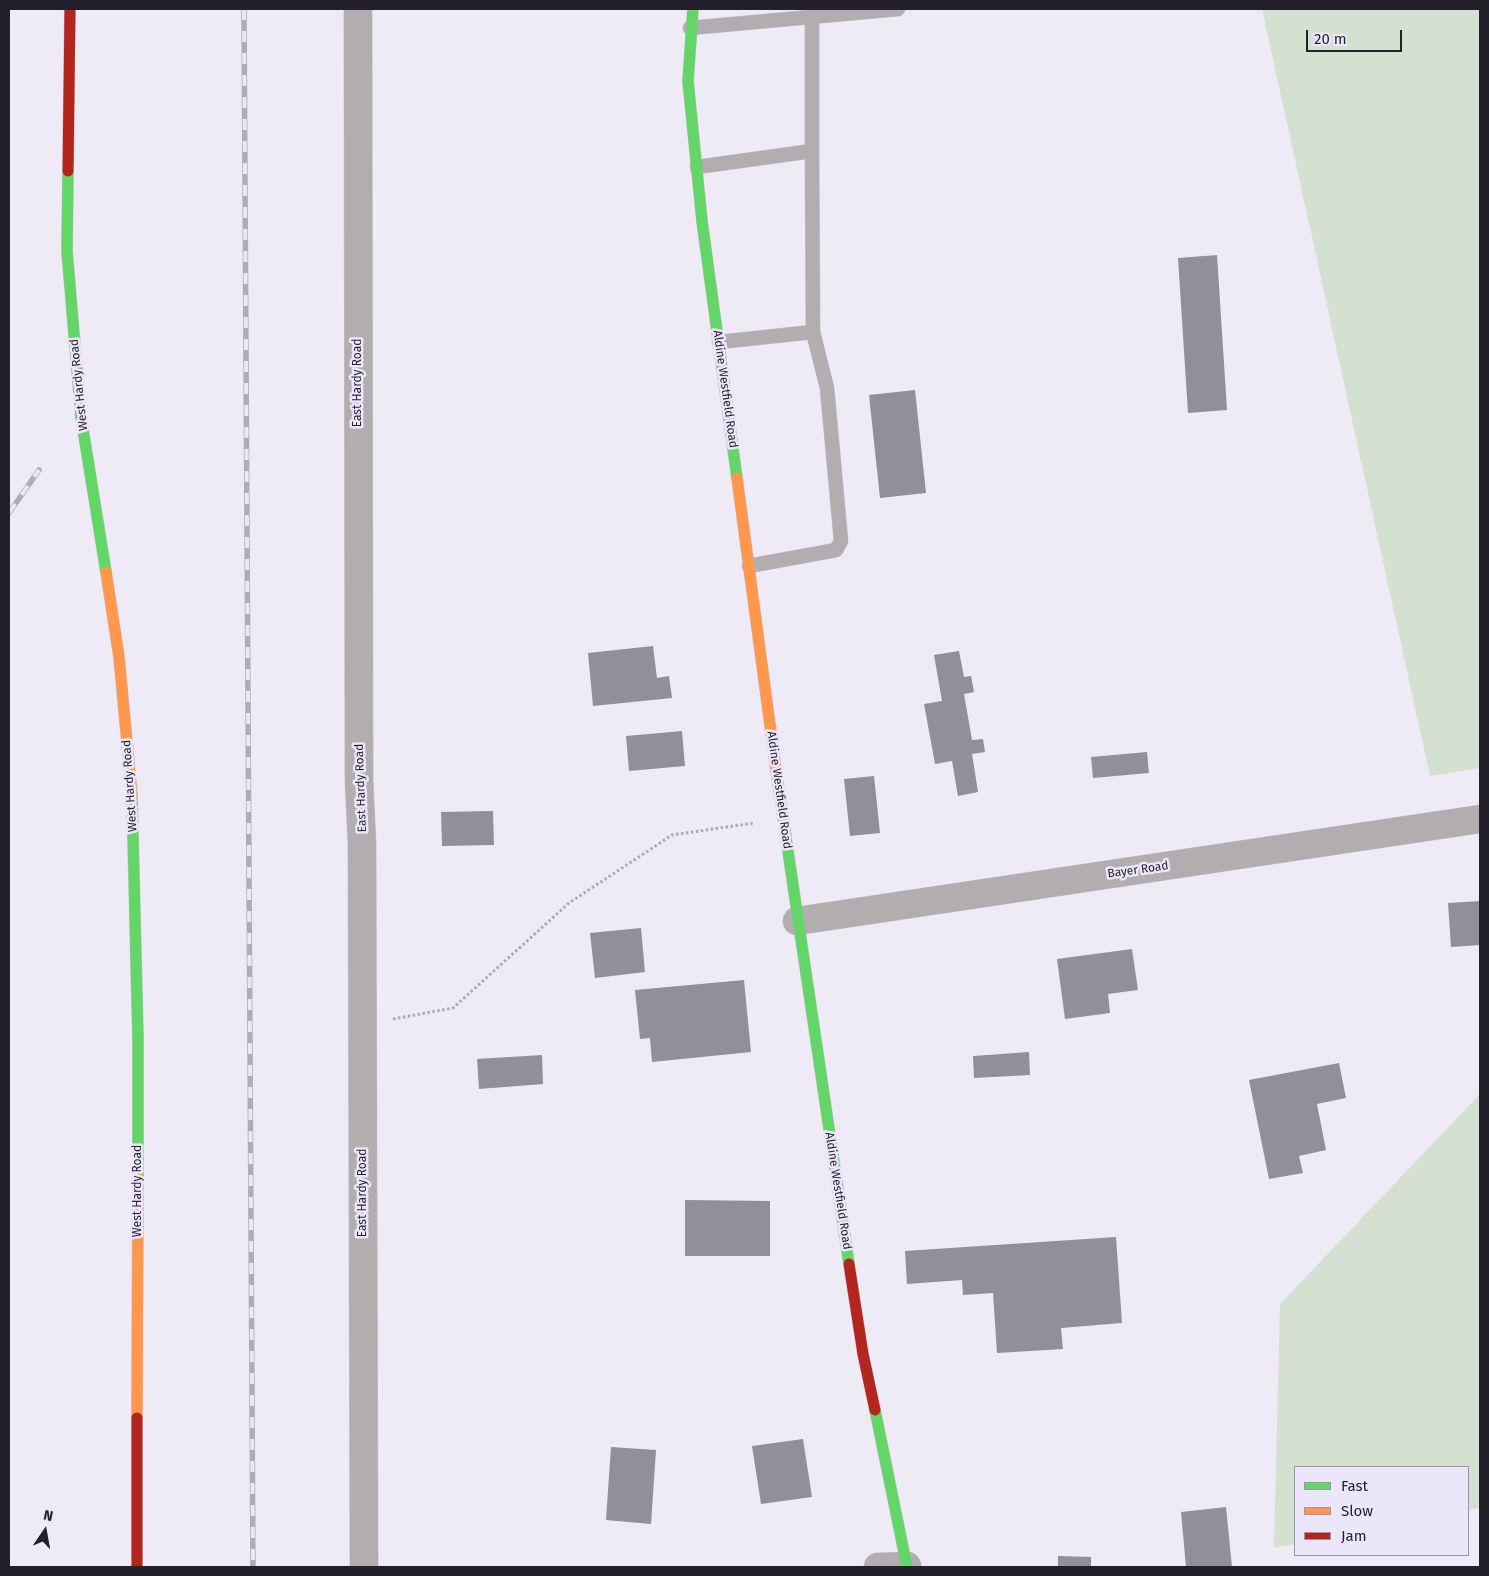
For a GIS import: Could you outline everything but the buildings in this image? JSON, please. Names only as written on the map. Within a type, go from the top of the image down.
[{"type":"main road","name":"West Hardy Road","points":[[70,9],[66,252],[81,416],[120,657],[132,791],[138,1039],[137,1567]]},
{"type":"main road","name":"Aldine Westfield Road","points":[[693,9],[690,28],[688,81],[697,167],[797,921],[863,1354],[907,1567]]},
{"type":"street","name":"East Hardy Road","points":[[358,9],[359,780],[362,844],[364,1567]]},
{"type":"street","name":"Bayer Road","points":[[797,921],[1480,819]]},
{"type":"street","points":[[878,1567],[907,1567]]},
{"type":"lane","points":[[690,28],[898,9]]},
{"type":"lane","points":[[749,566],[836,550],[841,541],[827,388],[813,332],[812,17]]},
{"type":"lane","points":[[697,167],[812,151]]},
{"type":"lane","points":[[719,342],[813,332]]},
{"type":"path","points":[[363,1024],[453,1008],[568,903],[672,835],[783,819]]},
{"type":"green space","points":[[1262,9],[1480,9],[1480,768],[1430,776]]},
{"type":"green space","points":[[1480,1094],[1480,1508],[1469,1510],[1469,1466],[1294,1466],[1294,1544],[1274,1548],[1280,1304]]},
{"type":"railway","points":[[244,9],[253,1567]]},
{"type":"railway","points":[[9,513],[39,470]]},
{"type":"traffic: fast","points":[[693,9],[688,81],[702,221],[737,478]]},
{"type":"traffic: fast","points":[[68,171],[67,251],[81,417],[106,572]]},
{"type":"traffic: fast","points":[[776,770],[849,1264]]},
{"type":"traffic: fast","points":[[132,796],[138,1039],[138,1177]]},
{"type":"traffic: fast","points":[[875,1410],[907,1567]]},
{"type":"traffic: slow","points":[[737,478],[776,770]]},
{"type":"traffic: slow","points":[[106,572],[119,657],[132,796]]},
{"type":"traffic: slow","points":[[137,1418],[138,1177]]},
{"type":"traffic: jam","points":[[68,171],[70,9]]},
{"type":"traffic: jam","points":[[849,1264],[863,1354],[875,1410]]},
{"type":"traffic: jam","points":[[137,1418],[137,1567]]}]
